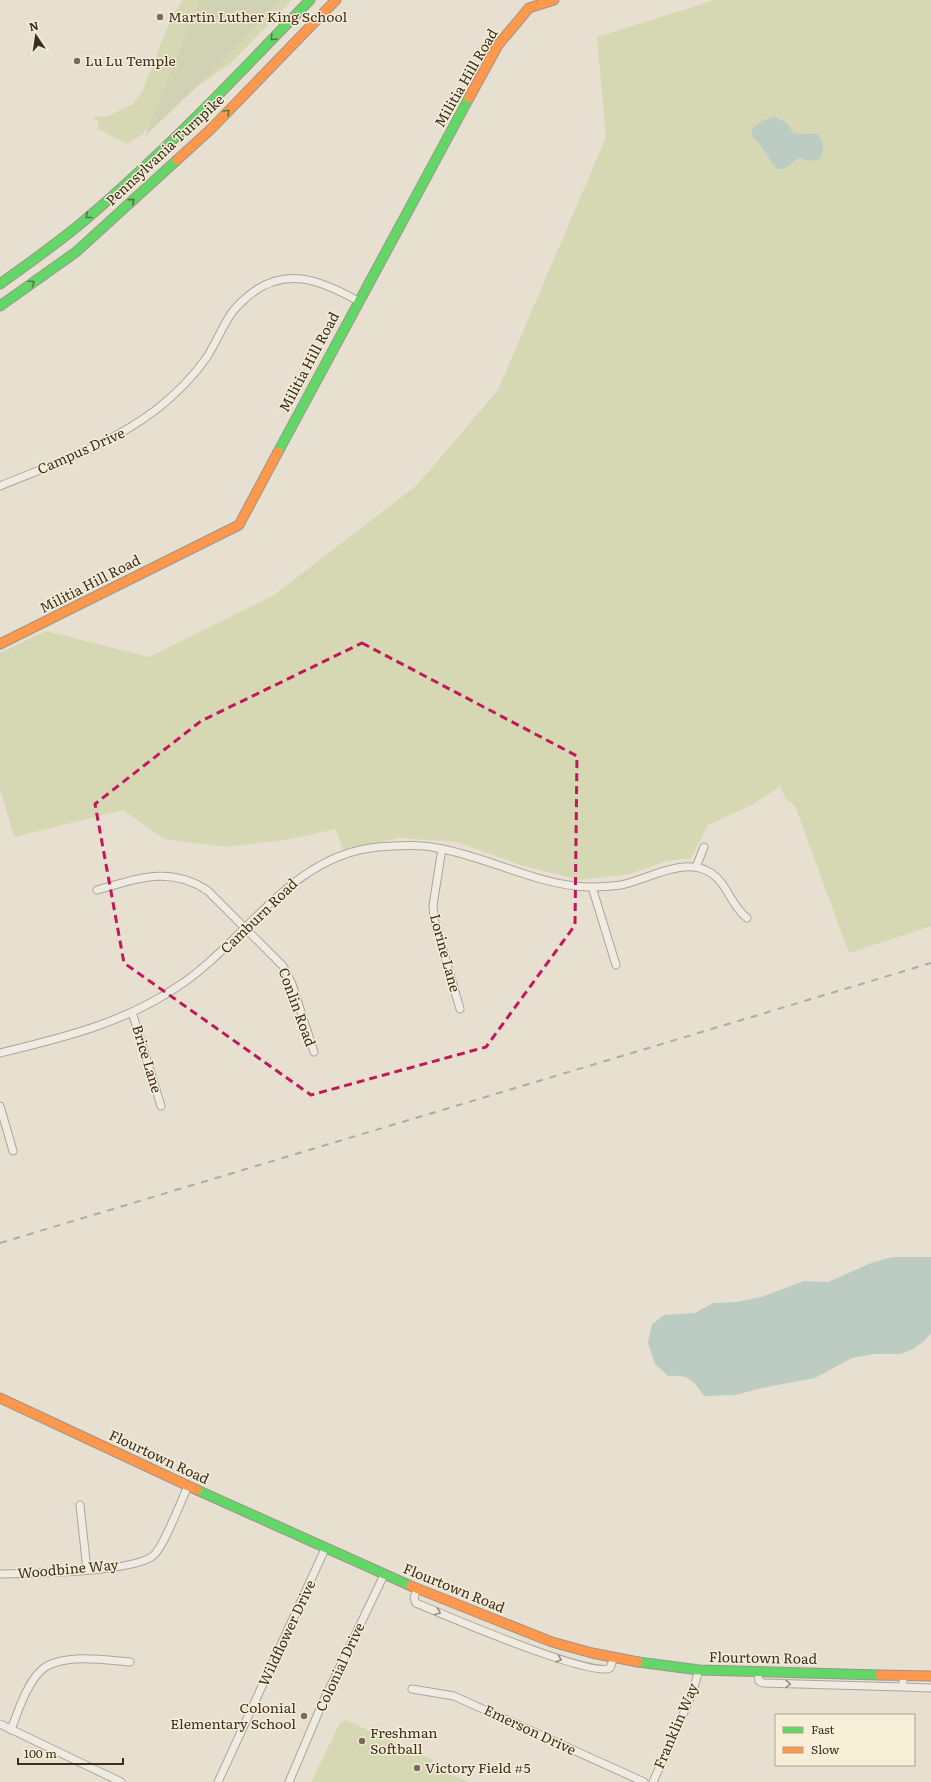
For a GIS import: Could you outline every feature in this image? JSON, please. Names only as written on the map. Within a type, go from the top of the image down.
[{"type":"main road","name":"Pennsylvania Turnpike","points":[[0,284],[97,209],[188,125],[310,0]]},
{"type":"main road","name":"Pennsylvania Turnpike","points":[[0,306],[76,252],[211,129],[336,0]]},
{"type":"main road","name":"Militia Hill Road","points":[[0,644],[239,525],[358,301],[498,45],[529,8],[554,0]]},
{"type":"main road","name":"Flourtown Road","points":[[0,1398],[325,1549],[384,1575],[552,1642],[654,1665],[699,1670],[931,1676]]},
{"type":"street","name":"Campus Drive","points":[[0,486],[105,443],[134,426],[158,408],[174,395],[195,373],[210,352],[235,308],[261,287],[286,279],[308,279],[333,286],[358,301]]},
{"type":"street","name":"Camburn Road","points":[[0,1053],[92,1028],[132,1012],[161,998],[195,975],[293,882],[320,865],[337,858],[375,848],[422,846],[442,849],[552,882],[592,887],[621,885],[675,869],[696,867],[714,875],[735,907],[747,918]]},
{"type":"street","points":[[696,867],[704,847]]},
{"type":"street","name":"Lorine Lane","points":[[442,849],[433,904],[434,919],[460,1009]]},
{"type":"street","name":"Conlin Road","points":[[97,890],[156,876],[168,875],[197,883],[216,897],[283,966],[292,984],[314,1052]]},
{"type":"street","points":[[592,887],[616,965]]},
{"type":"street","name":"Brice Lane","points":[[132,1012],[161,1106]]},
{"type":"street","points":[[0,1106],[13,1151]]},
{"type":"street","name":"Woodbine Way","points":[[0,1574],[87,1570],[135,1562],[154,1555],[164,1539],[188,1486]]},
{"type":"street","points":[[80,1505],[87,1570]]},
{"type":"street","name":"Wildflower Drive","points":[[218,1782],[325,1549]]},
{"type":"street","name":"Colonial Drive","points":[[289,1782],[322,1704],[384,1575]]},
{"type":"street","points":[[417,1588],[414,1598],[416,1603],[544,1654],[603,1670],[610,1668],[614,1657]]},
{"type":"street","points":[[11,1730],[26,1694],[37,1676],[47,1666],[85,1658],[130,1662]]},
{"type":"street","name":"Franklin Way","points":[[653,1782],[692,1694],[699,1670]]},
{"type":"street","points":[[758,1672],[759,1681],[763,1683],[931,1688]]},
{"type":"street","points":[[903,1676],[903,1687]]},
{"type":"street","name":"Emerson Drive","points":[[412,1690],[454,1696],[644,1782]]},
{"type":"street","points":[[0,1724],[121,1782]]},
{"type":"highlighted area","points":[[362,643],[577,756],[575,925],[486,1047],[311,1095],[124,963],[95,804],[201,721]]},
{"type":"green space","points":[[183,0],[292,0],[231,63],[199,85],[141,135],[127,144],[98,129],[98,121],[93,119],[95,117],[108,116],[133,104],[142,92],[171,18]]},
{"type":"green space","points":[[200,0],[280,0],[208,76],[145,136]]},
{"type":"green space","points":[[715,0],[931,0],[931,926],[849,953],[795,806],[785,798],[780,786],[754,804],[708,825],[691,858],[666,861],[630,874],[579,880],[521,865],[456,842],[399,838],[343,850],[336,829],[285,840],[225,847],[164,839],[123,810],[14,837],[0,788],[0,653],[46,631],[149,657],[274,595],[417,485],[498,390],[606,137],[597,37]]},
{"type":"green space","name":"Freshman Softball","points":[[346,1720],[433,1760],[431,1766],[468,1782],[311,1782],[340,1723]]},
{"type":"shaded area","points":[[776,117],[788,124],[793,133],[817,134],[823,143],[820,159],[810,161],[799,158],[784,169],[778,169],[775,167],[758,142],[753,138],[751,130],[763,120]]},
{"type":"shaded area","points":[[892,1257],[931,1257],[931,1333],[924,1341],[913,1349],[901,1354],[874,1354],[852,1358],[815,1378],[762,1388],[735,1395],[704,1396],[689,1379],[681,1376],[668,1376],[655,1364],[648,1343],[652,1324],[664,1315],[695,1313],[713,1303],[736,1302],[761,1297],[804,1281],[828,1282],[871,1263]]},
{"type":"railway","points":[[0,1243],[931,963]]},
{"type":"traffic: fast","points":[[0,284],[75,228],[144,168],[310,0]]},
{"type":"traffic: fast","points":[[278,452],[469,98]]},
{"type":"traffic: fast","points":[[0,306],[76,252],[177,160]]},
{"type":"traffic: fast","points":[[197,1490],[411,1586]]},
{"type":"traffic: fast","points":[[638,1662],[699,1670],[880,1675]]},
{"type":"traffic: slow","points":[[177,160],[211,129],[336,0]]},
{"type":"traffic: slow","points":[[469,98],[498,45],[529,8],[554,0]]},
{"type":"traffic: slow","points":[[0,644],[239,525],[278,452]]},
{"type":"traffic: slow","points":[[0,1398],[197,1490]]},
{"type":"traffic: slow","points":[[411,1586],[552,1642],[592,1653],[638,1662]]},
{"type":"traffic: slow","points":[[880,1675],[931,1676]]},
{"type":"place","name":"Martin Luther King School","points":[[160,17]]},
{"type":"place","name":"Lu Lu Temple","points":[[77,61]]},
{"type":"place","name":"Colonial Elementary School","points":[[304,1716]]},
{"type":"place","name":"Freshman Softball","points":[[362,1741]]},
{"type":"place","name":"Victory Field #5","points":[[417,1768]]}]
